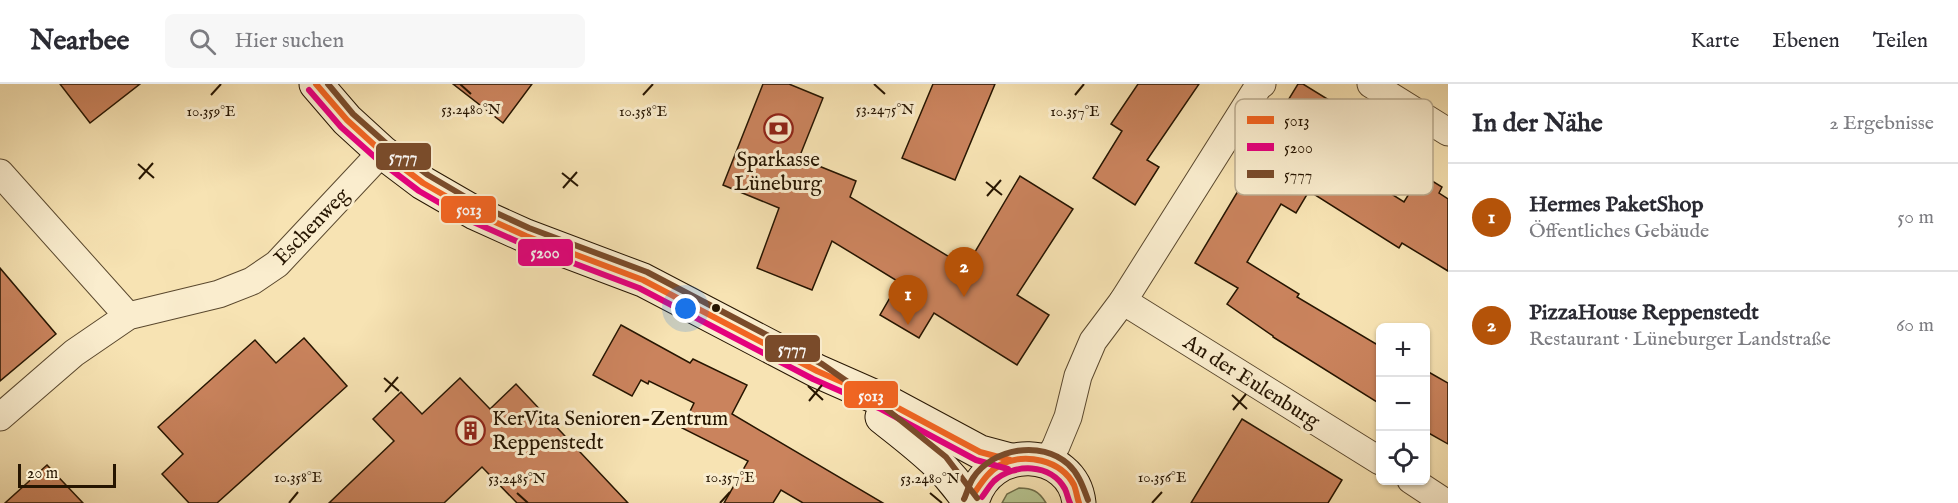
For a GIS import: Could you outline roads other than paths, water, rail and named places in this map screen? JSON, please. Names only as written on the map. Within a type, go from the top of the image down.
[{"type":"main road","points":[[316,84],[347,120],[382,152],[423,183],[475,213],[526,236],[643,280],[817,371],[885,401],[980,452],[1010,460]]},
{"type":"main road","points":[[817,371],[878,414],[940,464],[971,503]]},
{"type":"main road","points":[[971,503],[984,477],[995,467],[1010,460],[1029,458],[1047,462],[1061,471],[1072,483],[1079,503]]},
{"type":"street","points":[[1250,99],[1262,84]]},
{"type":"street","points":[[1371,84],[1395,99]]},
{"type":"street","points":[[1047,462],[1056,447],[1068,417],[1078,376],[1093,341],[1123,301],[1235,123]]},
{"type":"street","points":[[1433,123],[1448,132]]},
{"type":"street","name":"Eschenweg","points":[[0,417],[74,352],[128,316],[219,294],[252,281],[277,264],[382,152]]},
{"type":"street","points":[[0,173],[128,316]]},
{"type":"street","name":"An der Eulenburg","points":[[1123,301],[1376,459]]},
{"type":"street","points":[[1419,485],[1446,503]]},
{"type":"place","name":"Sparkasse Lüneburg","points":[[778,128]]},
{"type":"place","name":"PizzaHouse Reppenstedt","points":[[964,297]]},
{"type":"place","name":"Hermes PaketShop","points":[[908,325]]},
{"type":"place","name":"KerVita Senioren-Zentrum Reppenstedt","points":[[471,430]]}]
